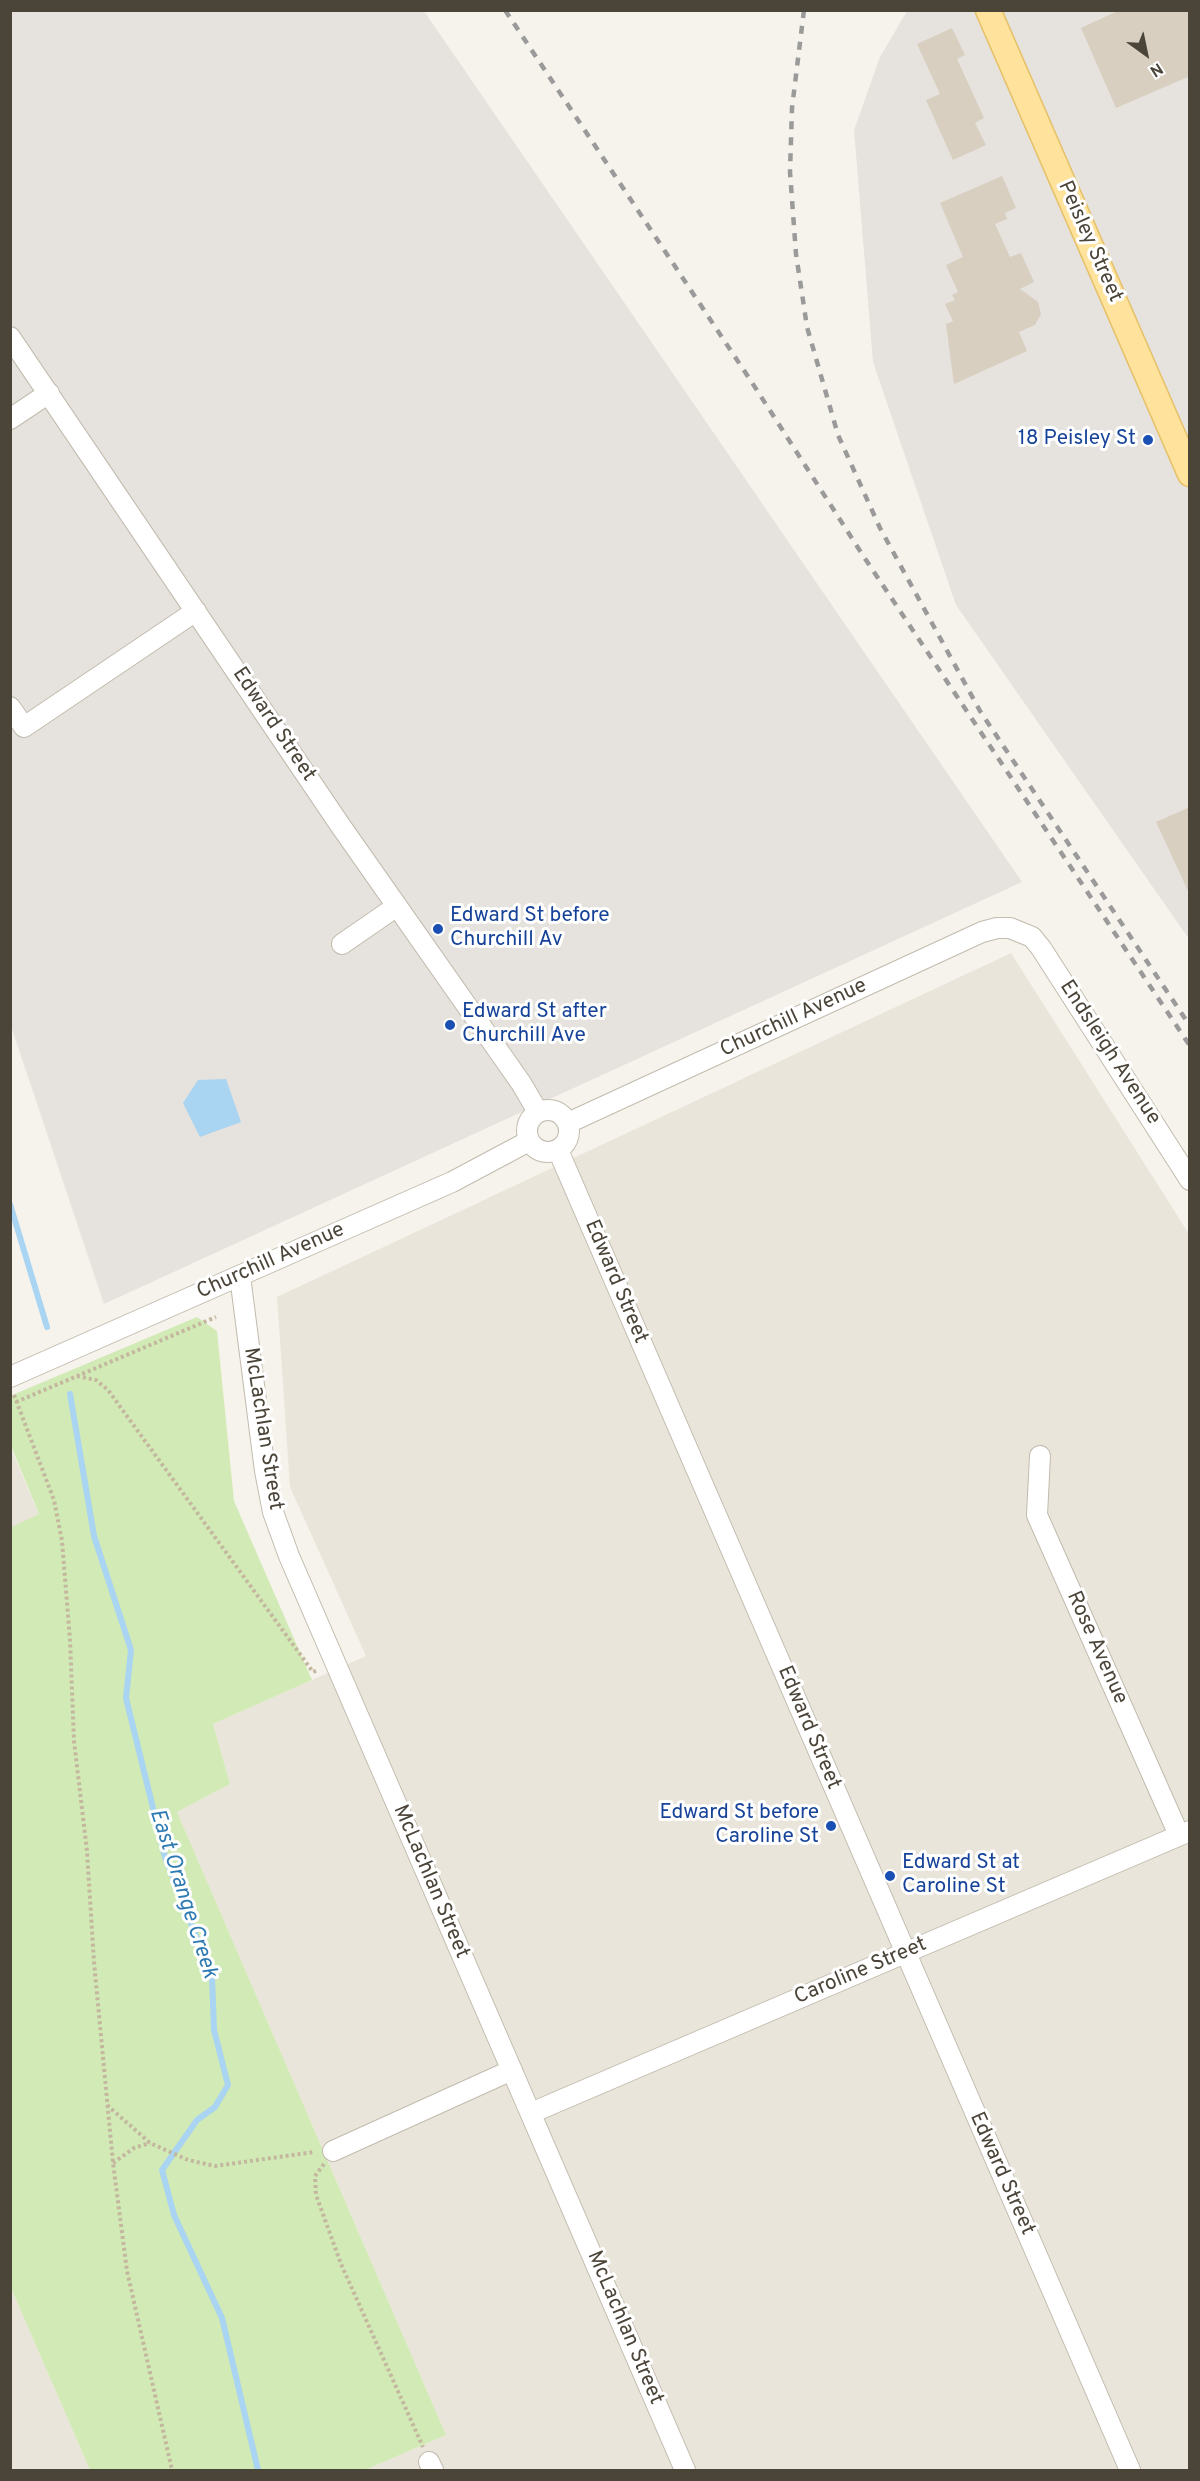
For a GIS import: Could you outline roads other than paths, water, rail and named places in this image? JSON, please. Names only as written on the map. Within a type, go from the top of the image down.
[{"type":"main road","name":"Peisley Street","points":[[988,10],[1190,474]]},
{"type":"street","name":"Edward Street","points":[[10,337],[397,906],[521,1083],[538,1112]]},
{"type":"street","points":[[10,419],[49,393]]},
{"type":"street","points":[[10,706],[24,727],[196,611]]},
{"type":"street","points":[[342,944],[397,906]]},
{"type":"street","name":"Churchill Avenue","points":[[568,1123],[982,932],[997,928],[1010,928],[1023,932]]},
{"type":"street","name":"Endsleigh Avenue","points":[[1023,932],[1032,937],[1041,948],[1190,1180]]},
{"type":"street","points":[[545,1110],[559,1113],[568,1123],[567,1142],[558,1150],[538,1151],[529,1141],[527,1128],[533,1116],[538,1112],[545,1110]]},
{"type":"street","name":"Churchill Avenue","points":[[10,1377],[452,1182],[529,1141]]},
{"type":"street","name":"Edward Street","points":[[558,1150],[1130,2470]]},
{"type":"street","name":"McLachlan Street","points":[[240,1276],[258,1429],[273,1512],[289,1556],[685,2470]]},
{"type":"street","name":"Rose Avenue","points":[[1040,1456],[1037,1515],[1184,1833]]},
{"type":"street","name":"Caroline Street","points":[[531,2113],[1184,1833]]},
{"type":"street","points":[[333,2151],[512,2070]]},
{"type":"water","points":[[226,1079],[241,1122],[200,1137],[183,1103],[198,1080]]},
{"type":"waterway","name":"East Orange Creek","points":[[10,1204],[47,1327]]},
{"type":"waterway","name":"East Orange Creek","points":[[70,1394],[94,1536],[131,1650],[126,1698],[165,1857],[212,1977],[214,2030],[228,2085],[215,2107],[197,2120],[162,2170],[174,2215],[222,2318],[258,2470]]},
{"type":"railway","points":[[505,10],[751,381],[864,557],[1190,1046]]},
{"type":"railway","points":[[804,10],[792,108],[790,172],[796,254],[807,327],[838,435],[880,528],[980,711],[1190,1026]]},
{"type":"place","name":"18 Peisley St","points":[[1148,440]]},
{"type":"place","name":"Edward St before Churchill Av","points":[[438,929]]},
{"type":"place","name":"Edward St after Churchill Ave","points":[[450,1025]]},
{"type":"place","name":"Edward St before Caroline St","points":[[831,1826]]},
{"type":"place","name":"Edward St at Caroline St","points":[[890,1876]]}]
